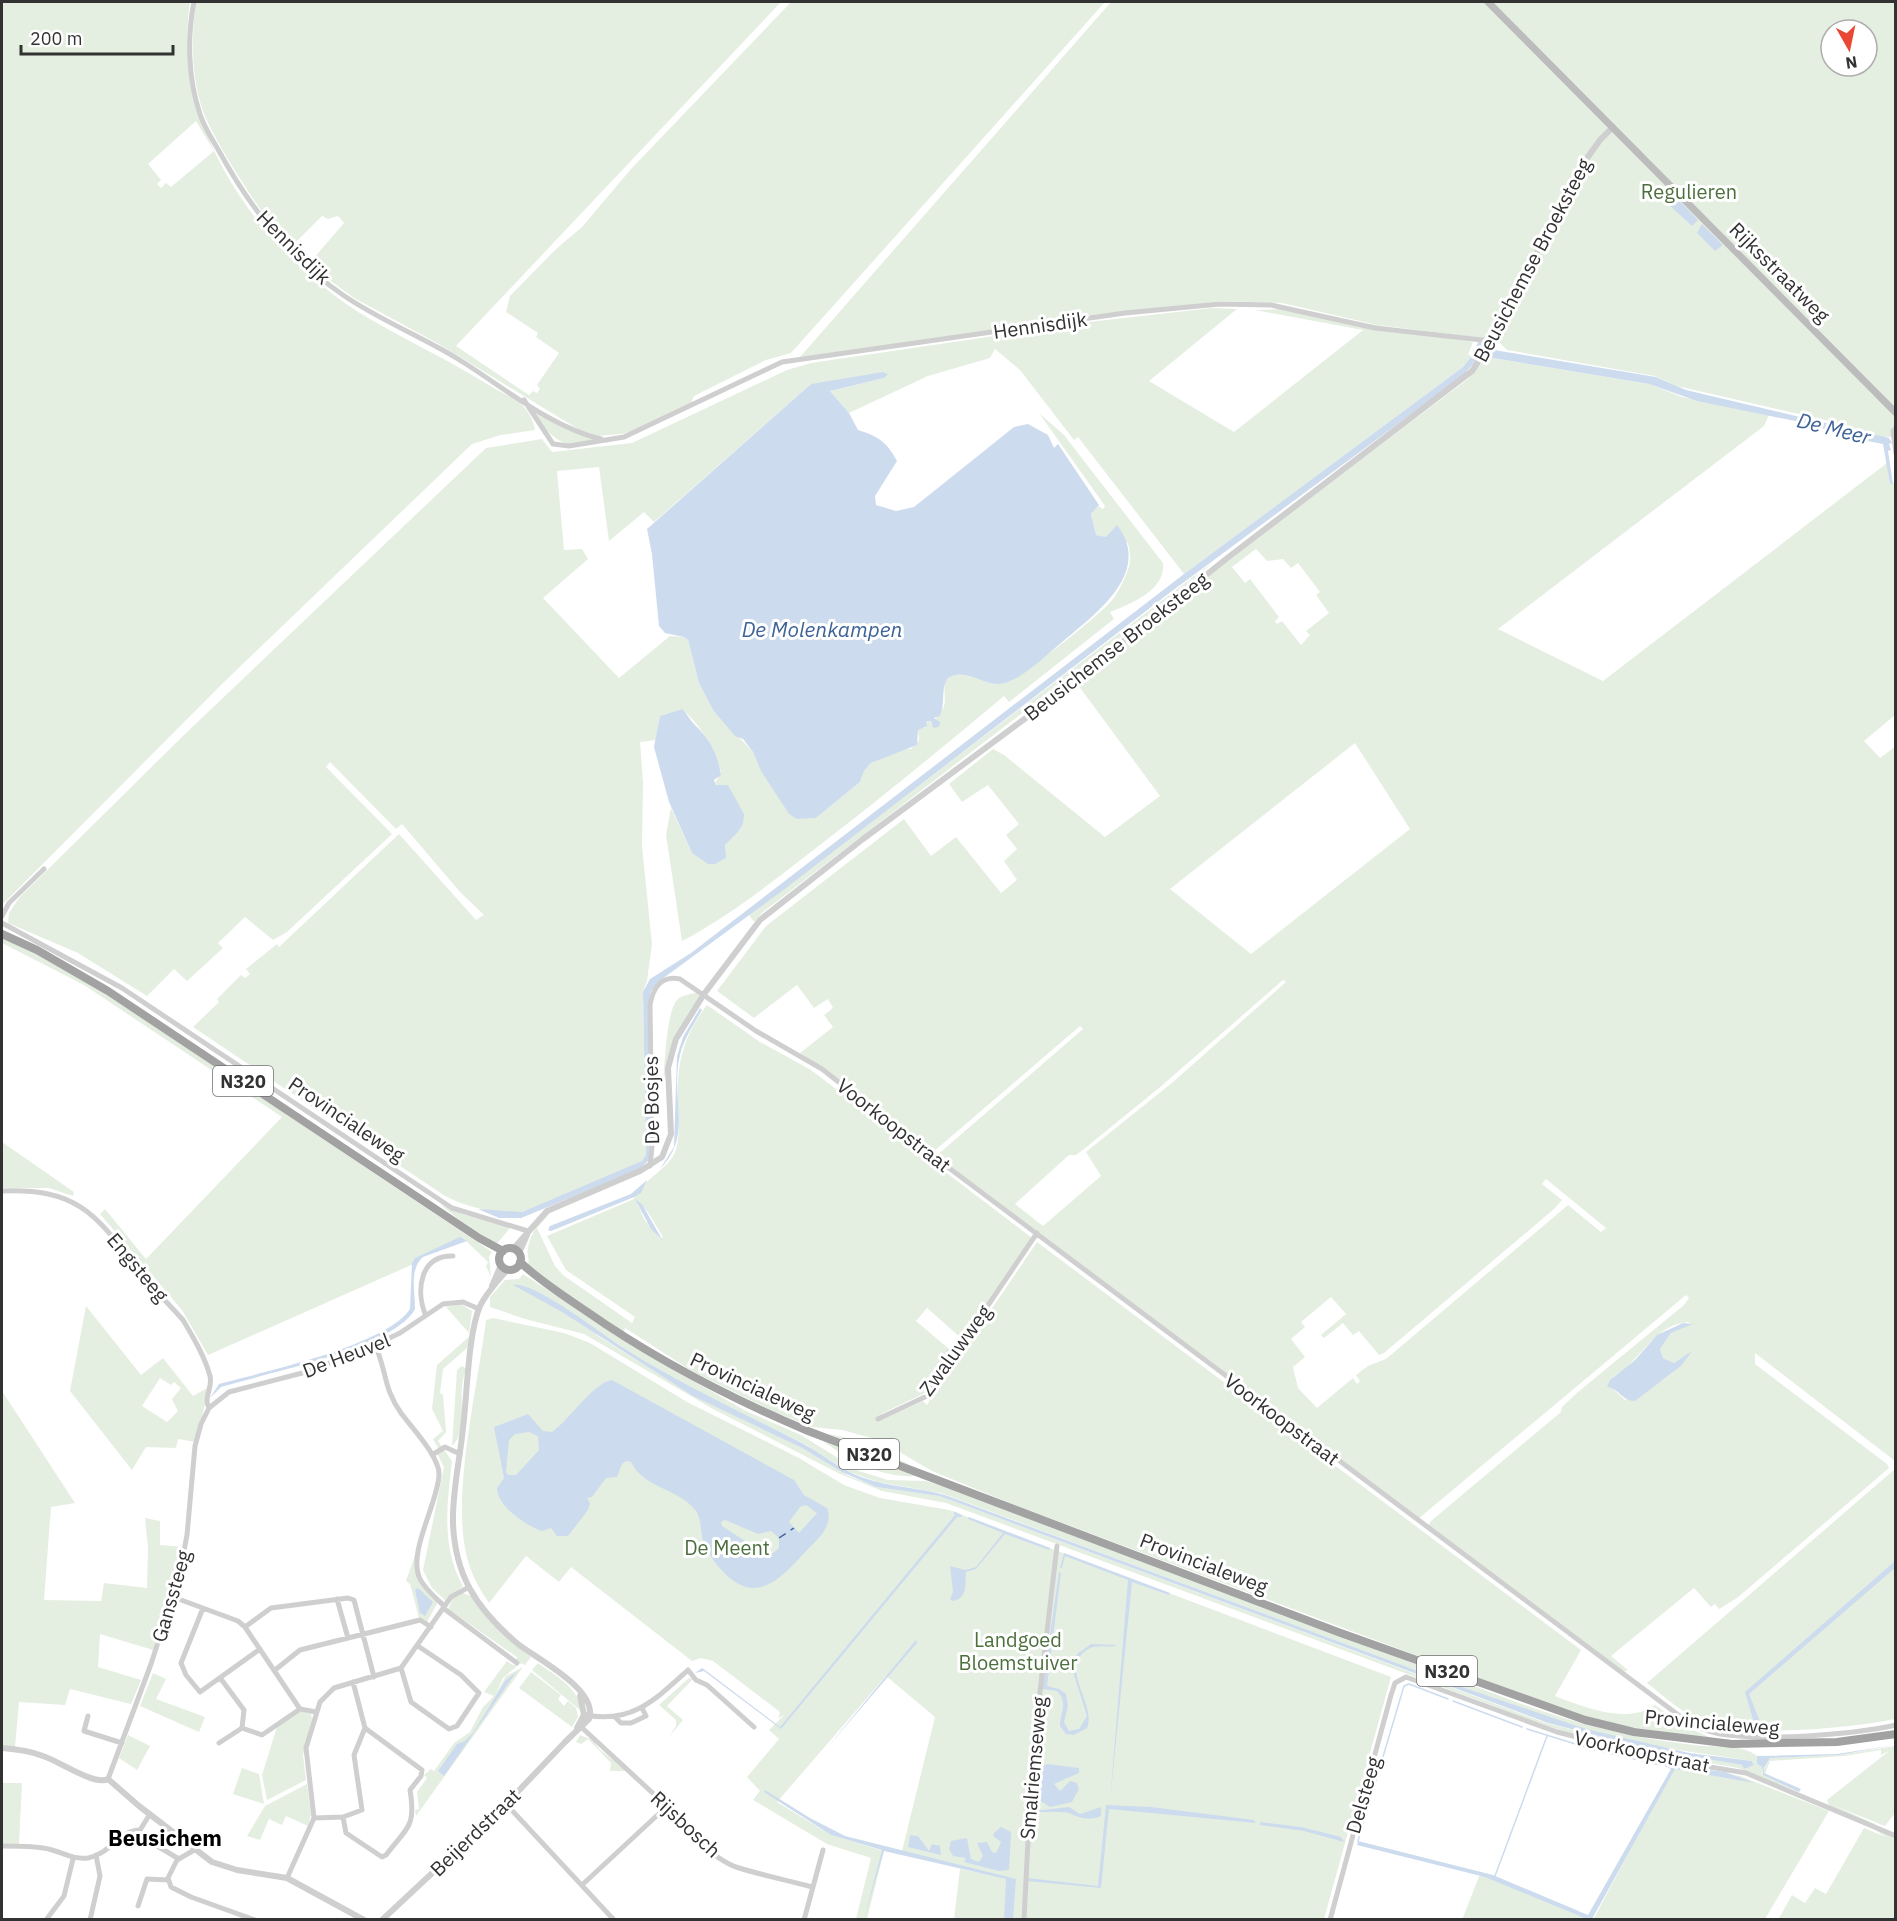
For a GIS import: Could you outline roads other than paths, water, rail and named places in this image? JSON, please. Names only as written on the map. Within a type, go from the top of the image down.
[{"type":"highway","name":"Provincialeweg","points":[[2,934],[37,950],[108,990],[501,1253]]},
{"type":"highway","points":[[516,1251],[511,1266],[501,1253],[516,1251]]},
{"type":"highway","name":"Provincialeweg","points":[[511,1266],[540,1280],[668,1364],[727,1396],[808,1431],[1338,1632],[1585,1720],[1634,1732],[1732,1744],[1837,1742],[1896,1734]]},
{"type":"main road","name":"Rijksstraatweg","points":[[1488,2],[1896,413]]},
{"type":"street","name":"Hennisdijk","points":[[194,2],[189,34],[194,90],[200,114],[254,208],[296,255],[340,293],[382,320],[450,354],[572,429],[603,440]]},
{"type":"street","name":"Beusichemse Broeksteeg","points":[[650,1167],[662,1157],[670,1143],[670,1055],[683,1025],[760,920],[862,839],[1042,706],[1271,524],[1459,383],[1482,358],[1490,344],[1580,168],[1600,140],[1613,127]]},
{"type":"street","name":"Hennisdijk","points":[[524,400],[544,434],[556,446],[569,446],[624,436],[648,427],[782,362],[1137,312],[1220,303],[1271,305],[1375,328],[1490,344]]},
{"type":"street","points":[[1896,428],[1893,431],[1896,454]]},
{"type":"street","points":[[2,916],[9,903],[44,869]]},
{"type":"street","name":"Provincialeweg","points":[[2,923],[122,988],[452,1208],[528,1231]]},
{"type":"street","name":"De Bosjes","points":[[516,1251],[528,1231],[547,1211],[650,1167],[652,994],[658,983],[674,977],[704,994]]},
{"type":"street","name":"Voorkoopstraat","points":[[704,994],[756,1031],[822,1069],[1472,1562],[1692,1724],[1720,1734],[1785,1736],[1896,1725]]},
{"type":"street","name":"Engsteeg","points":[[2,1191],[51,1194],[74,1202],[98,1219],[183,1320],[194,1338],[210,1376],[206,1402],[209,1408]]},
{"type":"street","name":"Zwaluwweg","points":[[878,1419],[927,1396],[949,1352],[972,1329],[1037,1233]]},
{"type":"street","points":[[425,1314],[421,1287],[423,1272],[432,1262],[445,1256],[453,1256]]},
{"type":"street","points":[[511,1266],[492,1286],[479,1308],[471,1352],[453,1524],[457,1554],[469,1587],[480,1606],[500,1628],[551,1668],[578,1693],[587,1716],[615,1717],[642,1708],[660,1696],[688,1671],[754,1726]]},
{"type":"street","name":"De Heuvel","points":[[209,1408],[229,1392],[306,1372],[400,1334],[434,1307],[451,1301],[463,1302],[479,1308]]},
{"type":"street","points":[[375,1345],[382,1360],[390,1398],[432,1455],[440,1474],[418,1555],[417,1571],[421,1581],[444,1607],[517,1663]]},
{"type":"street","name":"Ganssteeg","points":[[108,1779],[173,1597],[186,1542],[195,1446],[201,1424],[209,1408]]},
{"type":"street","points":[[432,1455],[445,1447],[460,1454]]},
{"type":"street","name":"Smalriemseweg","points":[[1024,1920],[1032,1760],[1057,1546]]},
{"type":"street","points":[[287,1878],[314,1818],[306,1758],[316,1712],[325,1694],[334,1688],[400,1668],[451,1598],[469,1587]]},
{"type":"street","points":[[173,1597],[238,1621],[245,1627],[300,1708],[316,1712]]},
{"type":"street","points":[[245,1627],[272,1608],[337,1599],[354,1600],[374,1677]]},
{"type":"street","points":[[337,1599],[348,1638]]},
{"type":"street","points":[[203,1608],[181,1663],[186,1676],[200,1692],[260,1649]]},
{"type":"street","points":[[275,1670],[300,1650],[420,1620],[431,1627]]},
{"type":"street","points":[[400,1668],[411,1702],[415,1707],[453,1730],[479,1693],[461,1675],[418,1646]]},
{"type":"street","name":"Voorkoopstraat","points":[[1406,1677],[1557,1732],[1668,1760],[1746,1773],[1896,1836]]},
{"type":"street","name":"Delsteeg","points":[[1330,1920],[1391,1695],[1395,1683],[1406,1677]]},
{"type":"street","points":[[221,1679],[244,1710],[242,1728]]},
{"type":"street","points":[[314,1818],[343,1817],[362,1810],[354,1755],[365,1728],[353,1682]]},
{"type":"street","points":[[242,1728],[262,1735],[300,1708]]},
{"type":"street","points":[[615,1717],[621,1723],[631,1723],[646,1716],[642,1708]]},
{"type":"street","points":[[88,1716],[84,1731],[122,1743]]},
{"type":"street","name":"Beijerdstraat","points":[[382,1919],[506,1804],[581,1726],[587,1716]]},
{"type":"street","name":"Rijsbosch","points":[[581,1726],[657,1797],[664,1809],[734,1866],[812,1887]]},
{"type":"street","points":[[219,1743],[242,1728]]},
{"type":"street","points":[[343,1817],[346,1833],[382,1857],[412,1821],[414,1814],[410,1790],[421,1776],[422,1770],[365,1728]]},
{"type":"street","points":[[2,1748],[43,1755],[90,1779],[102,1782],[108,1779],[150,1814],[219,1865],[254,1874],[287,1878],[363,1919]]},
{"type":"street","points":[[506,1804],[614,1920]]},
{"type":"street","points":[[582,1885],[664,1809]]},
{"type":"street","points":[[2,1846],[46,1848],[73,1859],[96,1855],[127,1833],[140,1830],[150,1814]]},
{"type":"street","points":[[140,1830],[142,1837],[179,1859]]},
{"type":"street","points":[[168,1880],[179,1859],[196,1849]]},
{"type":"street","points":[[804,1920],[823,1850]]},
{"type":"street","points":[[90,1920],[100,1876],[96,1855]]},
{"type":"street","points":[[46,1920],[64,1896],[73,1859]]},
{"type":"street","points":[[138,1906],[147,1880],[168,1880]]},
{"type":"street","points":[[168,1880],[171,1887],[191,1897],[255,1920]]},
{"type":"water","points":[[1674,195],[1698,220],[1692,226],[1667,203]]},
{"type":"water","points":[[1702,224],[1723,245],[1715,251],[1697,233]]},
{"type":"water","name":"De Meer","points":[[1478,342],[1486,343],[1486,348],[1500,351],[1656,377],[1686,390],[1889,438],[1892,443],[1889,444],[1891,450],[1888,451],[1893,484],[1890,484],[1883,444],[1857,439],[1805,423],[1697,401],[1649,384],[1481,356],[1461,377],[1172,591],[786,888],[658,982],[651,991],[649,1001],[650,1154],[648,1161],[638,1170],[521,1218],[499,1218],[478,1209],[522,1212],[642,1161],[646,1154],[643,992],[650,979],[691,953],[1184,574],[1463,367],[1472,356]]},
{"type":"water","name":"De Molenkampen","points":[[883,372],[888,374],[884,378],[830,391],[849,413],[858,430],[881,441],[890,449],[897,461],[875,496],[876,505],[896,511],[914,507],[1014,427],[1028,424],[1048,435],[1054,448],[1058,444],[1099,505],[1091,514],[1096,535],[1106,537],[1117,525],[1127,543],[1128,560],[1124,576],[1115,592],[1103,606],[1035,665],[1005,683],[990,683],[962,675],[948,678],[944,687],[940,716],[934,718],[941,723],[938,727],[933,728],[931,721],[926,721],[927,726],[918,730],[917,745],[871,763],[864,771],[860,782],[816,818],[797,819],[789,814],[743,739],[735,736],[713,710],[699,683],[688,640],[665,633],[659,626],[652,554],[647,529],[811,384]]},
{"type":"water","points":[[682,709],[704,735],[715,753],[721,775],[714,780],[716,785],[728,785],[744,814],[741,828],[725,845],[726,858],[715,864],[708,864],[692,853],[669,802],[654,747],[660,716]]},
{"type":"water","points":[[700,1008],[702,1010],[680,1053],[677,1075],[679,1117],[676,1144],[660,1169],[674,1147],[677,1056],[683,1037]]},
{"type":"water","points":[[647,1180],[641,1193],[634,1197],[551,1231],[548,1230],[550,1226],[631,1194]]},
{"type":"water","points":[[635,1199],[642,1204],[663,1241],[651,1229]]},
{"type":"water","points":[[460,1237],[467,1241],[423,1257],[419,1262],[414,1274],[415,1309],[403,1323],[382,1336],[326,1358],[221,1387],[210,1398],[219,1384],[322,1356],[376,1335],[397,1322],[410,1309],[412,1263],[415,1258]]},
{"type":"water","points":[[513,1285],[523,1286],[551,1299],[622,1347],[666,1373],[802,1443],[845,1470],[861,1477],[945,1495],[1450,1683],[1586,1729],[1689,1753],[1752,1761],[1754,1765],[1744,1769],[1742,1765],[1649,1749],[1548,1723],[939,1496],[876,1487],[842,1472],[802,1448],[693,1396],[562,1312]]},
{"type":"water","points":[[1683,1323],[1693,1324],[1671,1333],[1660,1349],[1663,1358],[1674,1363],[1692,1351],[1681,1366],[1635,1401],[1607,1387],[1610,1380],[1635,1360],[1657,1335]]},
{"type":"water","name":"De Meent","points":[[612,1380],[794,1480],[804,1495],[827,1508],[829,1520],[824,1531],[780,1577],[761,1587],[743,1586],[727,1576],[709,1553],[703,1542],[699,1518],[689,1503],[644,1478],[631,1462],[626,1461],[622,1464],[617,1477],[606,1478],[592,1497],[587,1498],[590,1503],[588,1510],[568,1536],[557,1536],[551,1528],[542,1531],[528,1525],[507,1508],[498,1495],[497,1488],[504,1478],[494,1427],[528,1414],[543,1431],[552,1432],[589,1394]],"holes":[[[529,1432],[538,1436],[539,1450],[516,1475],[508,1475],[506,1472],[509,1440],[515,1434]],[[806,1505],[817,1513],[799,1533],[789,1522],[800,1507]],[[725,1520],[758,1534],[771,1531],[779,1538],[779,1548],[773,1553],[765,1554],[722,1526],[721,1522]]]},
{"type":"water","points":[[953,1511],[962,1515],[961,1517],[957,1517],[781,1729],[704,1671],[695,1673],[702,1668],[780,1727],[955,1515]]},
{"type":"water","points":[[969,1517],[1050,1548],[1049,1550],[1005,1534],[976,1569],[966,1572],[963,1594],[957,1600],[952,1601],[950,1599],[953,1592],[950,1566],[965,1570],[976,1567],[1003,1533],[968,1519]]},
{"type":"water","points":[[1064,1553],[1170,1593],[1169,1595],[1132,1582],[1110,1801],[1128,1580],[1065,1556],[1062,1568],[1060,1568]]},
{"type":"water","points":[[1895,1561],[1895,1568],[1749,1694],[1763,1729],[1756,1730],[1745,1692]]},
{"type":"water","points":[[1059,1572],[1061,1573],[1047,1686],[1059,1689],[1066,1694],[1068,1706],[1064,1722],[1069,1731],[1079,1729],[1087,1716],[1073,1672],[1077,1654],[1091,1644],[1117,1645],[1091,1648],[1079,1658],[1076,1667],[1077,1676],[1089,1718],[1087,1728],[1074,1735],[1066,1734],[1060,1726],[1063,1704],[1061,1696],[1057,1691],[1042,1689]]},
{"type":"water","points":[[418,1588],[433,1602],[425,1616],[420,1613],[415,1590]]},
{"type":"water","points":[[916,1640],[917,1643],[826,1749]]},
{"type":"water","points":[[517,1671],[444,1776],[438,1771],[457,1744],[465,1741],[473,1733],[505,1681]]},
{"type":"water","points":[[1895,1745],[1839,1755],[1770,1758],[1764,1768],[1764,1773],[1801,1789],[1799,1792],[1763,1775],[1762,1767],[1757,1764],[1757,1756],[1837,1754]]},
{"type":"water","points":[[1047,1764],[1079,1768],[1079,1773],[1054,1784],[1060,1791],[1070,1781],[1077,1783],[1079,1789],[1072,1802],[1050,1807],[1039,1800],[1042,1767]]},
{"type":"water","points":[[1665,1764],[1725,1772],[1755,1783],[1675,1769],[1592,1919],[1587,1919],[1485,1877],[1357,1845],[1358,1841],[1493,1875],[1588,1915],[1671,1769],[1664,1766]]},
{"type":"water","points":[[765,1790],[810,1818],[845,1836],[1016,1879],[1013,1919],[1004,1919],[1006,1879],[884,1851],[864,1919],[882,1850],[831,1835],[764,1792]]},
{"type":"water","points":[[1106,1805],[1151,1807],[1254,1820],[1256,1823],[1109,1809],[1101,1888],[1027,1881],[1027,1878],[1098,1886]]},
{"type":"water","points":[[1069,1807],[1080,1814],[1101,1807],[1101,1816],[1088,1819],[1067,1813],[1035,1812],[1031,1850],[1033,1811]]},
{"type":"water","points":[[1260,1822],[1301,1827],[1341,1837],[1344,1842],[1304,1831],[1260,1825]]},
{"type":"water","points":[[1001,1827],[1011,1832],[1009,1870],[999,1871],[964,1862],[966,1858],[953,1856],[949,1849],[951,1841],[967,1838],[971,1859],[979,1862],[983,1856],[977,1843],[987,1842],[992,1852],[996,1853],[1001,1842],[993,1836]]},
{"type":"water","points":[[910,1835],[918,1836],[929,1851],[932,1844],[940,1846],[941,1855],[908,1847]]},
{"type":"waterway","points":[[1358,1841],[1404,1686],[1409,1684],[1448,1699]]},
{"type":"waterway","points":[[1453,1701],[1522,1727]]},
{"type":"waterway","points":[[1527,1729],[1595,1750]]},
{"type":"waterway","points":[[1495,1876],[1547,1736]]},
{"type":"waterway","points":[[1599,1751],[1661,1765]]},
{"type":"district","name":"Beusichem","points":[[165,1837]]},
{"type":"park label","name":"Regulieren","points":[[1689,191]]},
{"type":"park label","name":"Landgoed Bloemstuiver","points":[[1018,1650]]}]
